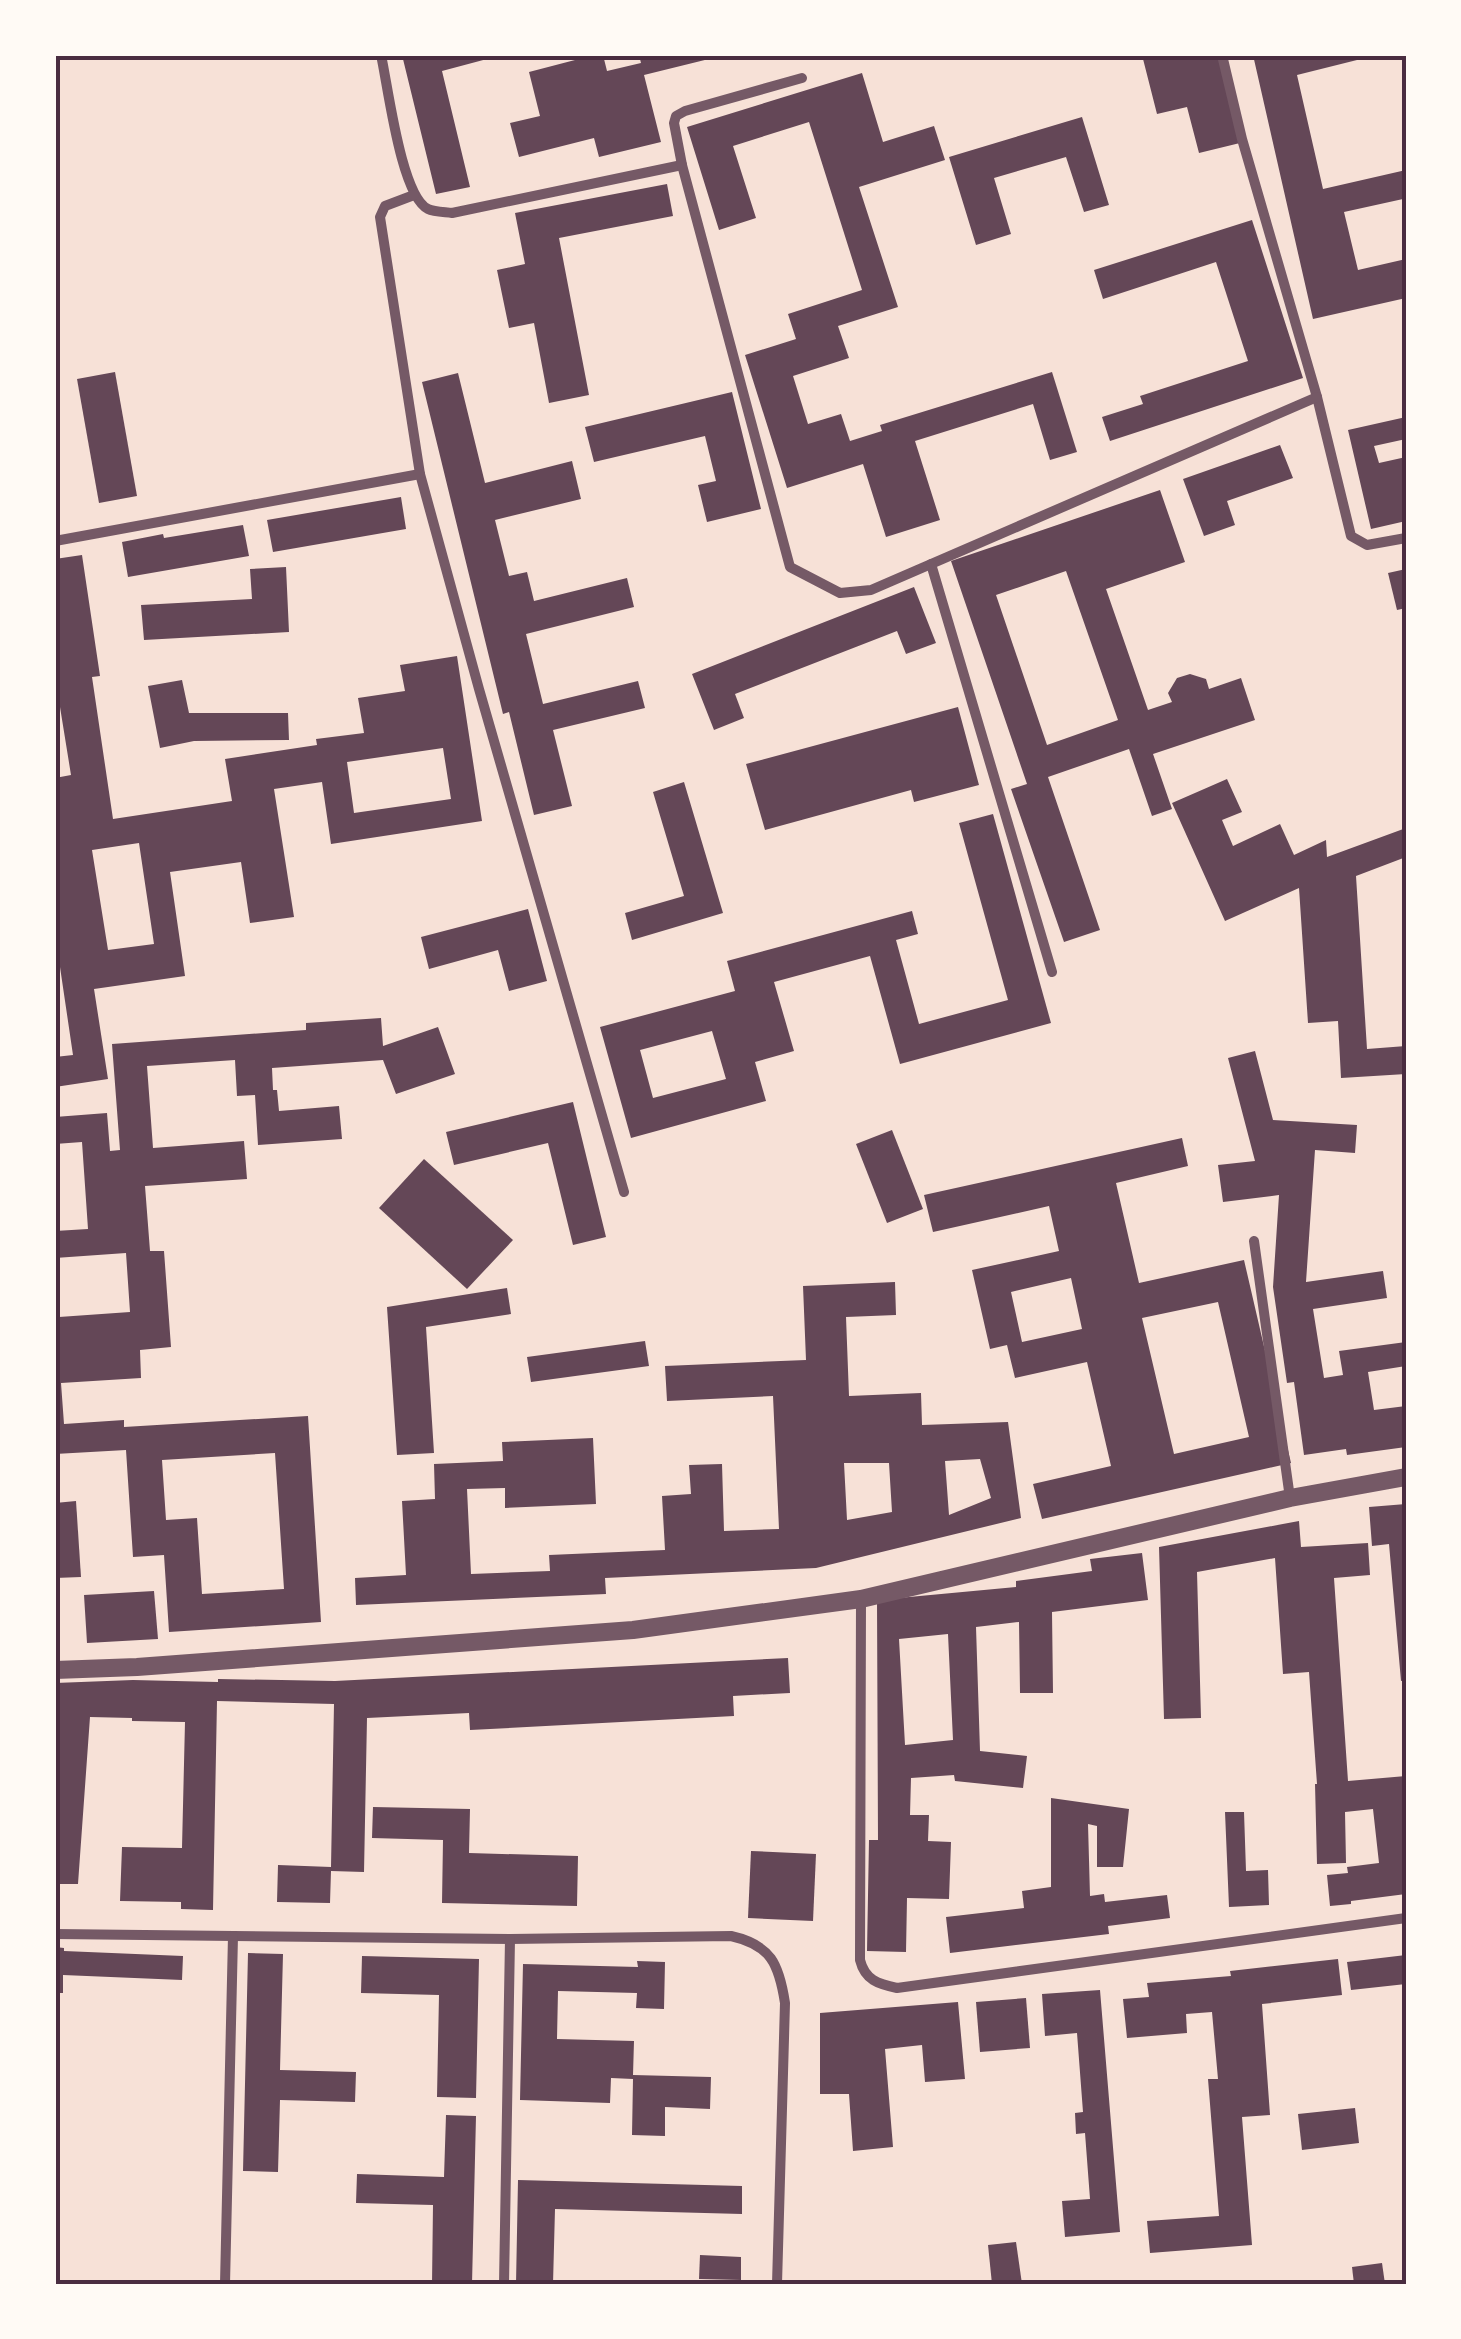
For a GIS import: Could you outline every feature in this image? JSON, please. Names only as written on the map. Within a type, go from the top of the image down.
[{"type":"street","points":[[382,55],[405,171],[414,195],[428,209],[452,213],[682,165]]},
{"type":"street","points":[[1222,55],[1242,139],[1317,397],[1351,536],[1367,545],[1406,538]]},
{"type":"street","points":[[802,78],[684,112],[676,116],[674,123],[790,567],[840,594],[872,590],[1317,397]]},
{"type":"street","points":[[414,195],[385,206],[380,217],[420,474],[478,690],[624,1192]]},
{"type":"street","points":[[55,541],[420,474]]},
{"type":"street","points":[[932,564],[1052,972]]},
{"type":"street","points":[[1254,1240],[1290,1498]]},
{"type":"street","points":[[55,1670],[632,1630],[861,1599],[1290,1498],[1406,1476]]},
{"type":"street","points":[[861,1599],[860,1960],[862,1970],[872,1980],[897,1988],[1406,1918]]},
{"type":"street","points":[[55,1934],[510,1939],[731,1936],[758,1945],[772,1958],[781,1975],[784,2003],[777,2284]]},
{"type":"street","points":[[225,2284],[233,1936]]},
{"type":"street","points":[[504,2284],[510,1939]]},
{"type":"building","points":[[402,55],[502,55],[442,71],[470,187],[436,194]]},
{"type":"building","points":[[573,55],[603,55],[607,71],[641,63],[639,55],[721,56],[644,75],[661,142],[599,157],[594,138],[519,157],[510,123],[540,116],[529,72],[575,60]]},
{"type":"building","points":[[1142,55],[1219,55],[1240,143],[1199,153],[1187,107],[1157,114]]},
{"type":"building","points":[[1253,55],[1377,55],[1297,75],[1323,189],[1406,170],[1406,206],[1403,199],[1344,212],[1358,270],[1406,259],[1406,298],[1313,319]]},
{"type":"building","points":[[862,73],[883,142],[934,126],[945,160],[859,187],[898,307],[838,326],[849,358],[793,376],[808,424],[841,414],[850,441],[882,431],[880,425],[1052,372],[1077,452],[1050,460],[1033,404],[915,441],[940,520],[886,537],[863,464],[787,488],[745,355],[796,339],[788,314],[862,290],[809,122],[733,146],[756,218],[719,230],[687,127]]},
{"type":"building","points":[[1082,117],[1109,205],[1084,212],[1066,157],[994,178],[1011,234],[976,245],[949,157]]},
{"type":"building","points":[[667,184],[673,216],[559,238],[589,395],[549,403],[534,323],[509,328],[497,270],[525,264],[515,213]]},
{"type":"building","points":[[1252,220],[1303,378],[1110,441],[1102,417],[1143,404],[1140,396],[1248,361],[1216,262],[1103,299],[1094,270]]},
{"type":"building","points":[[115,372],[137,496],[99,503],[77,379]]},
{"type":"building","points":[[458,373],[485,483],[572,461],[581,499],[495,520],[509,576],[527,572],[534,601],[627,578],[634,607],[526,634],[543,704],[638,681],[645,708],[553,730],[572,806],[534,815],[509,712],[503,714],[422,382]]},
{"type":"building","points":[[732,392],[761,509],[707,522],[698,485],[716,481],[705,436],[594,462],[585,427]]},
{"type":"building","points":[[1406,417],[1406,439],[1374,446],[1379,463],[1406,457],[1406,521],[1371,529],[1348,430]]},
{"type":"building","points":[[1280,445],[1293,478],[1227,501],[1235,525],[1204,536],[1183,479]]},
{"type":"building","points":[[1160,490],[1185,562],[1106,589],[1148,710],[1172,702],[1168,693],[1177,678],[1190,674],[1206,679],[1209,689],[1241,678],[1255,720],[1153,754],[1172,809],[1152,816],[1129,749],[1048,777],[1100,930],[1064,942],[1011,789],[1027,784],[951,561]],"holes":[[[1066,571],[1118,720],[1047,745],[996,595]]]},
{"type":"building","points":[[401,497],[406,529],[273,552],[267,520]]},
{"type":"building","points":[[243,525],[249,556],[128,577],[122,542]]},
{"type":"building","points":[[82,555],[100,676],[92,677],[113,819],[232,801],[225,759],[317,745],[316,739],[364,733],[358,698],[405,691],[400,665],[457,656],[482,821],[331,844],[322,782],[274,789],[294,917],[250,923],[241,862],[170,872],[185,976],[94,989],[108,1079],[55,1087],[55,1057],[73,1055],[60,967],[55,968],[55,778],[71,775],[60,707],[55,708],[55,559]],"holes":[[[443,748],[451,799],[354,813],[347,762]],[[139,843],[154,944],[108,950],[92,850]]]},
{"type":"building","points":[[286,567],[289,632],[144,640],[141,605],[252,599],[250,569]]},
{"type":"building","points":[[1406,569],[1406,608],[1397,610],[1388,573]]},
{"type":"building","points":[[914,587],[936,643],[906,654],[897,631],[735,694],[744,718],[714,730],[692,674]]},
{"type":"building","points":[[182,680],[189,713],[288,713],[289,740],[194,741],[160,748],[148,686]]},
{"type":"building","points":[[958,707],[979,785],[914,802],[911,790],[765,830],[746,764]]},
{"type":"building","points":[[1227,779],[1242,812],[1222,820],[1233,846],[1280,824],[1294,855],[1326,840],[1327,857],[1406,828],[1406,857],[1356,876],[1367,1049],[1406,1046],[1406,1074],[1341,1078],[1338,1021],[1308,1023],[1299,888],[1225,921],[1172,803]]},
{"type":"building","points":[[684,782],[723,913],[632,940],[625,913],[684,896],[653,792]]},
{"type":"building","points":[[993,814],[1051,1023],[900,1064],[870,956],[774,982],[794,1051],[755,1062],[766,1101],[631,1138],[600,1027],[735,991],[727,961],[912,911],[918,934],[896,940],[919,1024],[1008,1000],[959,823]],"holes":[[[712,1031],[726,1079],[653,1098],[640,1050]]]},
{"type":"building","points":[[528,909],[547,981],[509,991],[498,950],[429,969],[421,937]]},
{"type":"building","points":[[381,1018],[383,1046],[438,1027],[455,1074],[396,1094],[383,1060],[272,1068],[279,1111],[339,1106],[342,1139],[258,1145],[255,1095],[237,1096],[235,1060],[147,1066],[153,1148],[244,1141],[247,1179],[145,1186],[150,1251],[164,1251],[171,1347],[140,1350],[141,1378],[61,1383],[64,1424],[124,1420],[124,1427],[308,1416],[321,1622],[169,1632],[164,1555],[133,1557],[126,1450],[55,1454],[55,1299],[58,1298],[59,1317],[130,1312],[126,1253],[55,1258],[55,1231],[88,1229],[82,1142],[55,1144],[55,1117],[107,1113],[110,1151],[120,1150],[112,1044],[306,1030],[306,1023]],"holes":[[[275,1453],[284,1589],[202,1594],[197,1518],[166,1520],[162,1460]]]},
{"type":"building","points":[[1255,1051],[1273,1120],[1357,1125],[1355,1153],[1315,1150],[1306,1282],[1383,1271],[1387,1298],[1313,1309],[1324,1378],[1343,1375],[1339,1351],[1406,1342],[1406,1366],[1368,1372],[1374,1410],[1406,1406],[1406,1447],[1347,1455],[1346,1449],[1304,1455],[1294,1382],[1287,1383],[1273,1287],[1279,1195],[1223,1202],[1218,1165],[1255,1161],[1228,1058]]},
{"type":"building","points":[[573,1102],[606,1237],[573,1245],[548,1143],[454,1165],[446,1132]]},
{"type":"building","points":[[892,1130],[923,1209],[887,1223],[856,1144]]},
{"type":"building","points":[[1182,1138],[1188,1166],[1116,1183],[1139,1283],[1244,1260],[1291,1463],[1042,1519],[1033,1484],[1111,1466],[1087,1362],[1015,1378],[1007,1345],[990,1349],[972,1270],[1059,1251],[1049,1206],[933,1232],[924,1195]],"holes":[[[1071,1278],[1082,1329],[1022,1342],[1011,1292]],[[1218,1302],[1249,1437],[1174,1454],[1142,1318]]]},
{"type":"building","points":[[424,1159],[513,1240],[467,1289],[379,1208]]},
{"type":"building","points":[[895,1282],[896,1315],[846,1317],[849,1396],[921,1393],[922,1425],[1008,1422],[1021,1518],[816,1568],[605,1578],[606,1594],[356,1605],[355,1578],[406,1575],[402,1501],[435,1499],[434,1464],[503,1461],[502,1442],[593,1438],[596,1504],[505,1508],[505,1488],[467,1489],[471,1574],[550,1571],[549,1555],[665,1550],[662,1496],[691,1494],[689,1465],[722,1464],[724,1531],[779,1529],[773,1396],[667,1401],[665,1366],[806,1360],[803,1286]],"holes":[[[980,1459],[991,1498],[949,1515],[945,1461]],[[844,1463],[889,1463],[892,1512],[847,1520]]]},
{"type":"building","points":[[507,1288],[511,1314],[426,1327],[434,1453],[397,1455],[387,1307]]},
{"type":"building","points":[[645,1341],[649,1366],[531,1382],[527,1357]]},
{"type":"building","points":[[76,1501],[81,1577],[55,1578],[55,1503]]},
{"type":"building","points":[[1406,1504],[1406,1680],[1401,1681],[1389,1544],[1372,1546],[1369,1507]]},
{"type":"building","points":[[1299,1521],[1301,1547],[1368,1543],[1370,1575],[1334,1578],[1348,1781],[1406,1776],[1406,1894],[1330,1906],[1327,1875],[1348,1873],[1347,1867],[1379,1863],[1373,1809],[1345,1812],[1346,1863],[1317,1864],[1317,1784],[1309,1672],[1283,1674],[1275,1558],[1197,1572],[1201,1718],[1164,1719],[1159,1547]]},
{"type":"building","points":[[1142,1553],[1148,1600],[1052,1612],[1053,1693],[1020,1693],[1019,1622],[976,1627],[980,1751],[1027,1756],[1023,1788],[955,1781],[954,1775],[911,1778],[910,1815],[929,1815],[928,1841],[951,1842],[949,1899],[907,1898],[906,1952],[867,1951],[869,1840],[878,1840],[877,1600],[1016,1587],[1016,1581],[1092,1571],[1090,1559]],"holes":[[[948,1634],[953,1740],[905,1745],[899,1639]]]},
{"type":"building","points":[[154,1591],[158,1639],[87,1643],[84,1595]]},
{"type":"building","points":[[788,1658],[790,1693],[733,1696],[734,1716],[470,1730],[469,1713],[367,1718],[364,1872],[331,1871],[330,1903],[277,1902],[278,1865],[331,1867],[334,1704],[217,1701],[213,1910],[181,1909],[181,1902],[120,1901],[122,1847],[182,1848],[185,1722],[90,1717],[78,1884],[55,1884],[55,1683],[335,1681]]},
{"type":"building","points":[[1051,1798],[1129,1809],[1123,1867],[1097,1867],[1097,1826],[1088,1824],[1090,1896],[1104,1894],[1105,1902],[1167,1895],[1170,1918],[1108,1926],[1109,1934],[950,1953],[946,1917],[1024,1908],[1022,1891],[1051,1887]]},
{"type":"building","points":[[373,1807],[470,1809],[469,1853],[578,1856],[577,1906],[442,1903],[443,1840],[372,1838]]},
{"type":"building","points":[[1225,1812],[1244,1812],[1246,1871],[1268,1870],[1269,1905],[1229,1907]]},
{"type":"building","points":[[751,1851],[816,1854],[813,1921],[748,1918]]},
{"type":"building","points":[[55,1947],[64,1951],[183,1956],[182,1980],[63,1975],[63,1993],[55,1993]]},
{"type":"building","points":[[248,1953],[283,1954],[280,2070],[356,2072],[355,2102],[280,2100],[278,2172],[243,2171]]},
{"type":"building","points":[[1406,1955],[1406,1984],[1351,1990],[1347,1962]]},
{"type":"building","points":[[362,1956],[479,1959],[476,2098],[437,2097],[439,1995],[361,1993]]},
{"type":"building","points":[[1338,1959],[1342,1995],[1262,2004],[1270,2115],[1242,2117],[1252,2245],[1150,2253],[1147,2221],[1219,2216],[1208,2079],[1218,2079],[1212,2012],[1186,2014],[1187,2033],[1127,2038],[1123,1999],[1149,1997],[1147,1983],[1231,1976],[1230,1971]]},
{"type":"building","points":[[637,1961],[665,1962],[664,2009],[636,2008],[637,1993],[558,1991],[557,2039],[634,2041],[633,2075],[711,2077],[710,2109],[665,2107],[665,2136],[632,2135],[633,2079],[611,2078],[610,2103],[520,2100],[523,1964],[638,1967]]},
{"type":"building","points":[[1100,1990],[1120,2232],[1065,2237],[1062,2201],[1090,2199],[1085,2133],[1076,2134],[1075,2113],[1083,2112],[1077,2033],[1045,2036],[1042,1994]]},
{"type":"building","points":[[1026,1998],[1030,2048],[980,2052],[976,2002]]},
{"type":"building","points":[[958,2002],[965,2079],[925,2082],[922,2045],[885,2049],[893,2147],[853,2151],[849,2094],[820,2094],[820,2013]]},
{"type":"building","points":[[1355,2108],[1359,2143],[1302,2150],[1298,2114]]},
{"type":"building","points":[[446,2115],[476,2116],[472,2284],[432,2284],[433,2205],[356,2203],[357,2174],[444,2177]]},
{"type":"building","points":[[518,2180],[742,2186],[742,2214],[555,2209],[553,2284],[516,2284]]},
{"type":"building","points":[[1016,2242],[1022,2284],[992,2284],[988,2245]]},
{"type":"building","points":[[700,2255],[741,2257],[741,2280],[699,2279]]},
{"type":"building","points":[[1382,2263],[1385,2284],[1354,2284],[1352,2267]]}]
